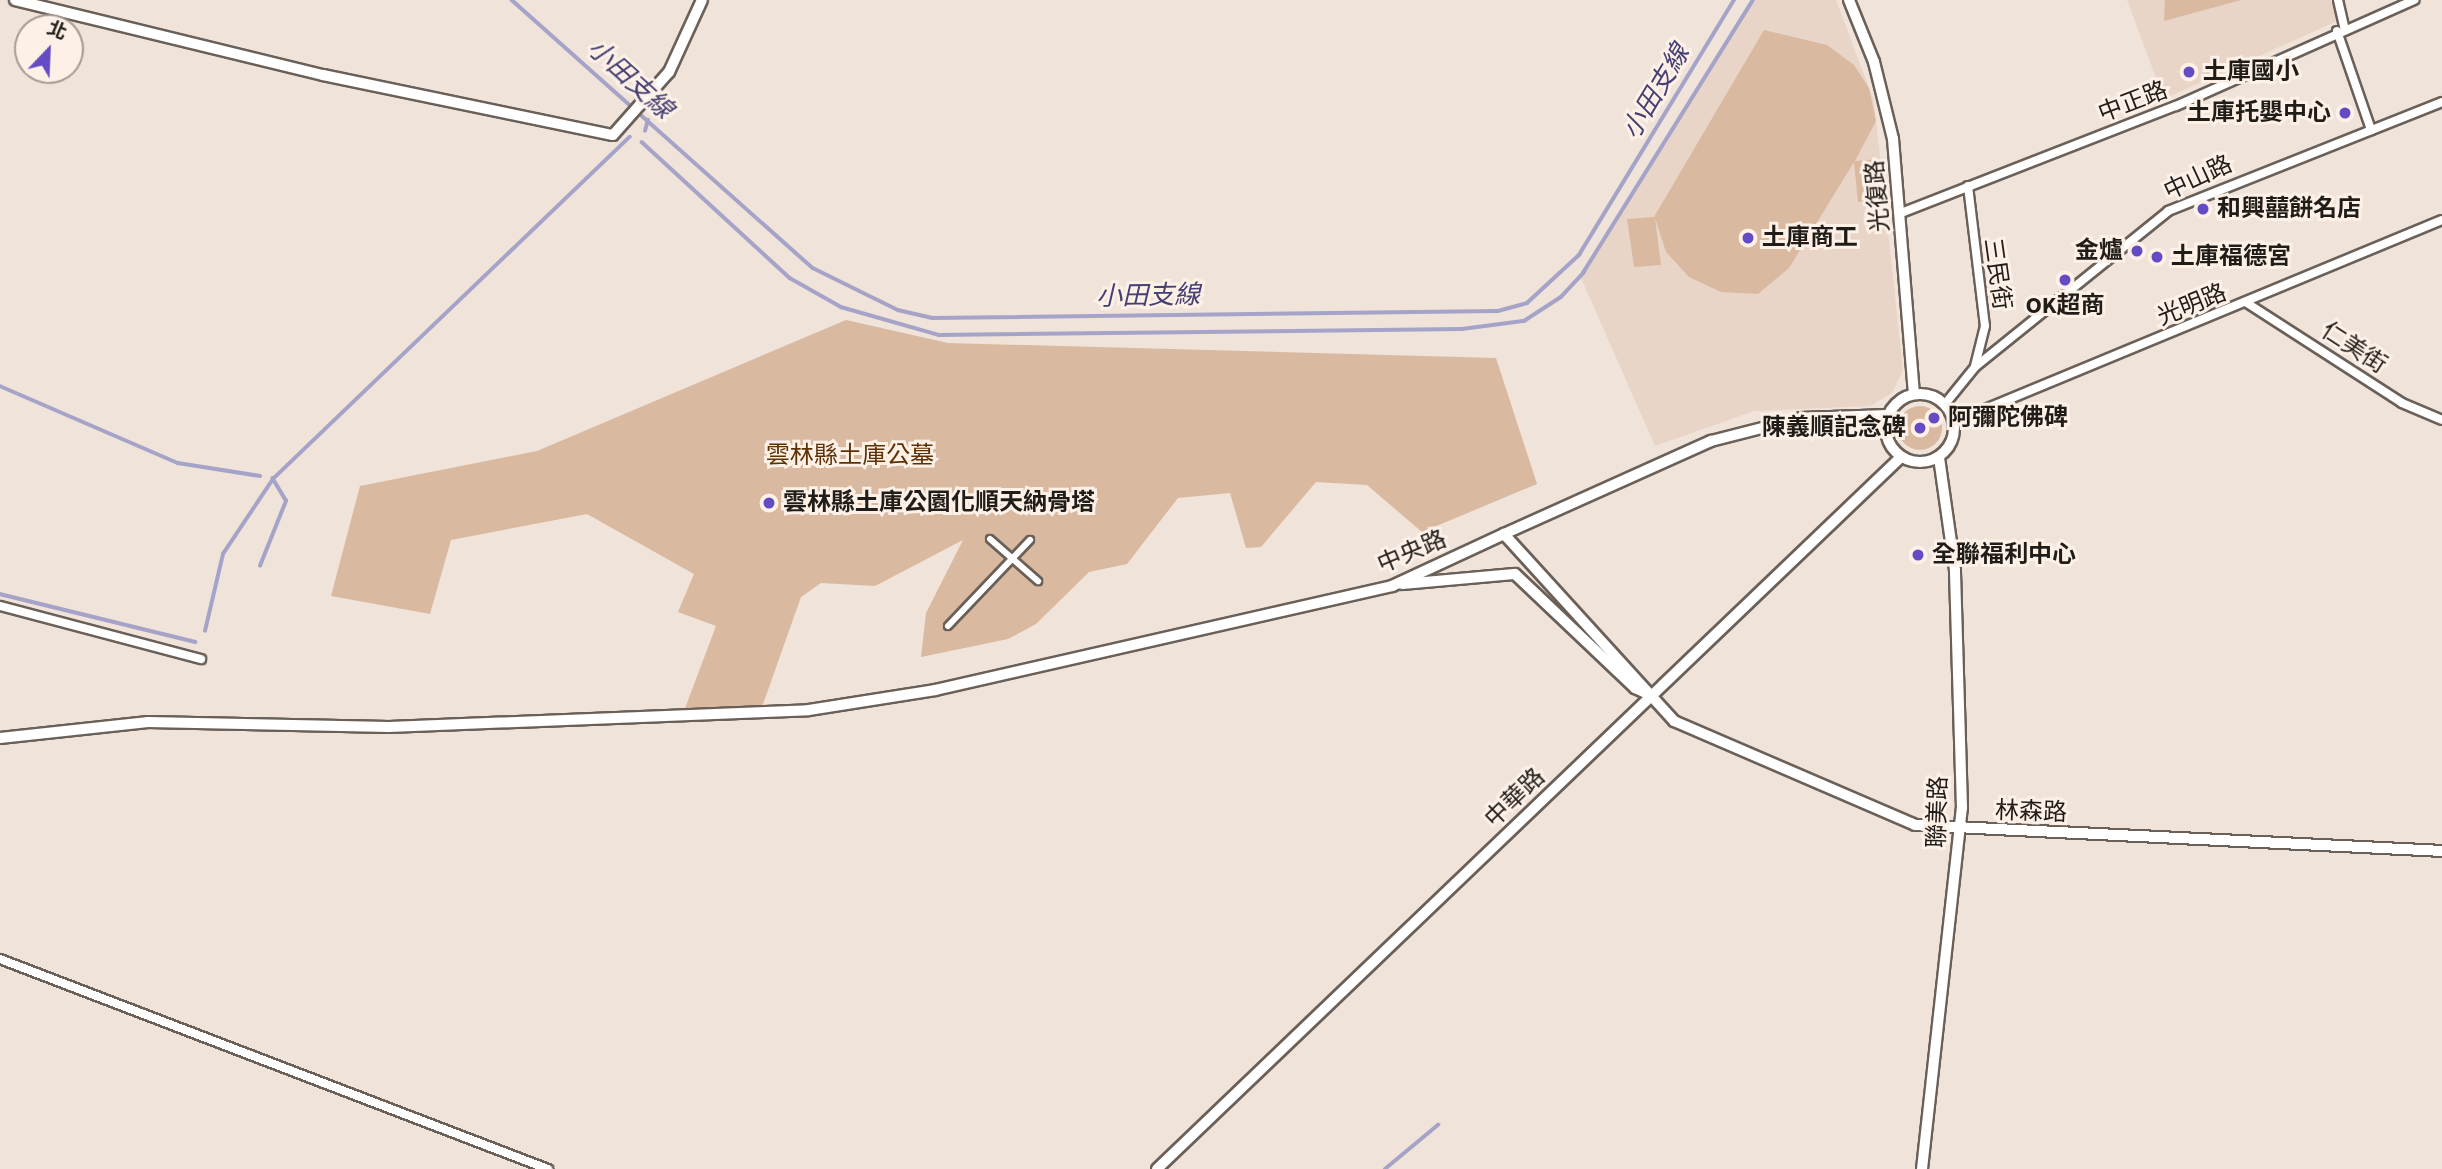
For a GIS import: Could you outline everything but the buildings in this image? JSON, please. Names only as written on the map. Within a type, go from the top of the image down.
[{"type":"main road","name":"中華路","points":[[1157,1169],[1902,457]]},
{"type":"main road","name":"中央路","points":[[0,738],[148,722],[389,727],[809,710],[935,690],[1392,586],[1504,534]]},
{"type":"main road","name":"林森路","points":[[1504,534],[1674,721],[1915,825],[1960,831],[2442,851]]},
{"type":"main road","name":"林森路","points":[[1392,586],[1516,574],[1635,688],[1652,696]]},
{"type":"street","points":[[15,0],[323,75],[613,135],[654,93],[702,0]]},
{"type":"street","name":"光復路","points":[[1849,0],[1890,126],[1901,213],[1914,394]]},
{"type":"street","points":[[2338,0],[2341,29],[2371,130]]},
{"type":"street","name":"中正路","points":[[1901,213],[2176,106],[2341,29],[2414,0]]},
{"type":"street","name":"中山路","points":[[1945,404],[1975,367],[2168,211],[2442,102]]},
{"type":"street","name":"三民街","points":[[1968,186],[1985,326],[1975,367]]},
{"type":"street","name":"光明路","points":[[1954,422],[2247,303],[2442,220]]},
{"type":"street","name":"仁美街","points":[[2247,303],[2402,403],[2442,420]]},
{"type":"street","points":[[1914,394],[1945,404],[1954,422],[1952,441],[1939,457],[1920,462],[1902,457],[1887,438],[1888,415],[1914,394]]},
{"type":"street","name":"中央路","points":[[1504,534],[1658,459],[1723,437],[1801,418],[1888,415]]},
{"type":"street","name":"聯美路","points":[[1922,1169],[1960,831],[1955,570],[1939,457]]},
{"type":"street","points":[[990,539],[1038,581]]},
{"type":"street","points":[[948,626],[1030,540]]},
{"type":"street","points":[[0,606],[201,659]]},
{"type":"street","points":[[0,959],[548,1169]]},
{"type":"shaded area","name":"土庫商工","points":[[1754,0],[1836,0],[1874,101],[1903,370],[1892,393],[1870,406],[1754,411],[1655,446],[1581,278]]},
{"type":"shaded area","name":"土庫國小","points":[[2127,0],[2331,0],[2337,21],[2164,99]]},
{"type":"green space","points":[[2165,0],[2241,0],[2164,21]]},
{"type":"green space","points":[[1764,30],[1827,45],[1854,65],[1869,88],[1876,121],[1855,161],[1878,159],[1882,199],[1858,202],[1854,162],[1789,268],[1758,294],[1721,292],[1689,277],[1666,252],[1655,218],[1661,265],[1634,267],[1627,219],[1654,217]]},
{"type":"green space","name":"雲林縣土庫公墓","points":[[846,320],[948,343],[1496,358],[1537,484],[1422,532],[1367,485],[1316,482],[1261,547],[1246,548],[1230,493],[1178,498],[1127,564],[1089,572],[1036,624],[1008,639],[921,657],[926,613],[963,540],[875,586],[821,583],[801,597],[762,707],[684,711],[716,626],[678,612],[694,574],[587,514],[451,540],[430,614],[331,596],[360,486],[537,451]]},
{"type":"green space","points":[[1920,406],[1929,407],[1936,412],[1941,419],[1941,437],[1936,444],[1929,449],[1920,450],[1911,449],[1904,444],[1899,437],[1898,428],[1899,419],[1904,412],[1911,407]]},
{"type":"waterway","name":"小田支線","points":[[512,0],[813,268],[898,310],[932,318],[1498,311],[1527,303],[1579,255],[1734,0]]},
{"type":"waterway","points":[[642,142],[790,278],[841,307],[939,335],[1462,329],[1524,321],[1561,297],[1583,273],[1753,0]]},
{"type":"waterway","points":[[645,131],[648,120]]},
{"type":"waterway","points":[[205,631],[223,554],[273,479],[630,137]]},
{"type":"waterway","points":[[0,386],[178,463],[260,476]]},
{"type":"waterway","points":[[260,566],[286,501],[273,479]]},
{"type":"waterway","points":[[0,594],[195,642]]},
{"type":"waterway","points":[[1385,1169],[1438,1125]]},
{"type":"place","name":"土庫國小","points":[[2189,72]]},
{"type":"place","name":"土庫托嬰中心","points":[[2345,113]]},
{"type":"place","name":"和興囍餅名店","points":[[2203,209]]},
{"type":"place","name":"土庫商工","points":[[1748,238]]},
{"type":"place","name":"金爐","points":[[2137,251]]},
{"type":"place","name":"土庫福德宮","points":[[2157,257]]},
{"type":"place","name":"OK超商","points":[[2065,280]]},
{"type":"place","name":"阿彌陀佛碑","points":[[1934,418]]},
{"type":"place","name":"陳義順記念碑","points":[[1920,428]]},
{"type":"place","name":"雲林縣土庫公園化順天納骨塔","points":[[769,503]]},
{"type":"place","name":"全聯福利中心","points":[[1918,555]]}]
